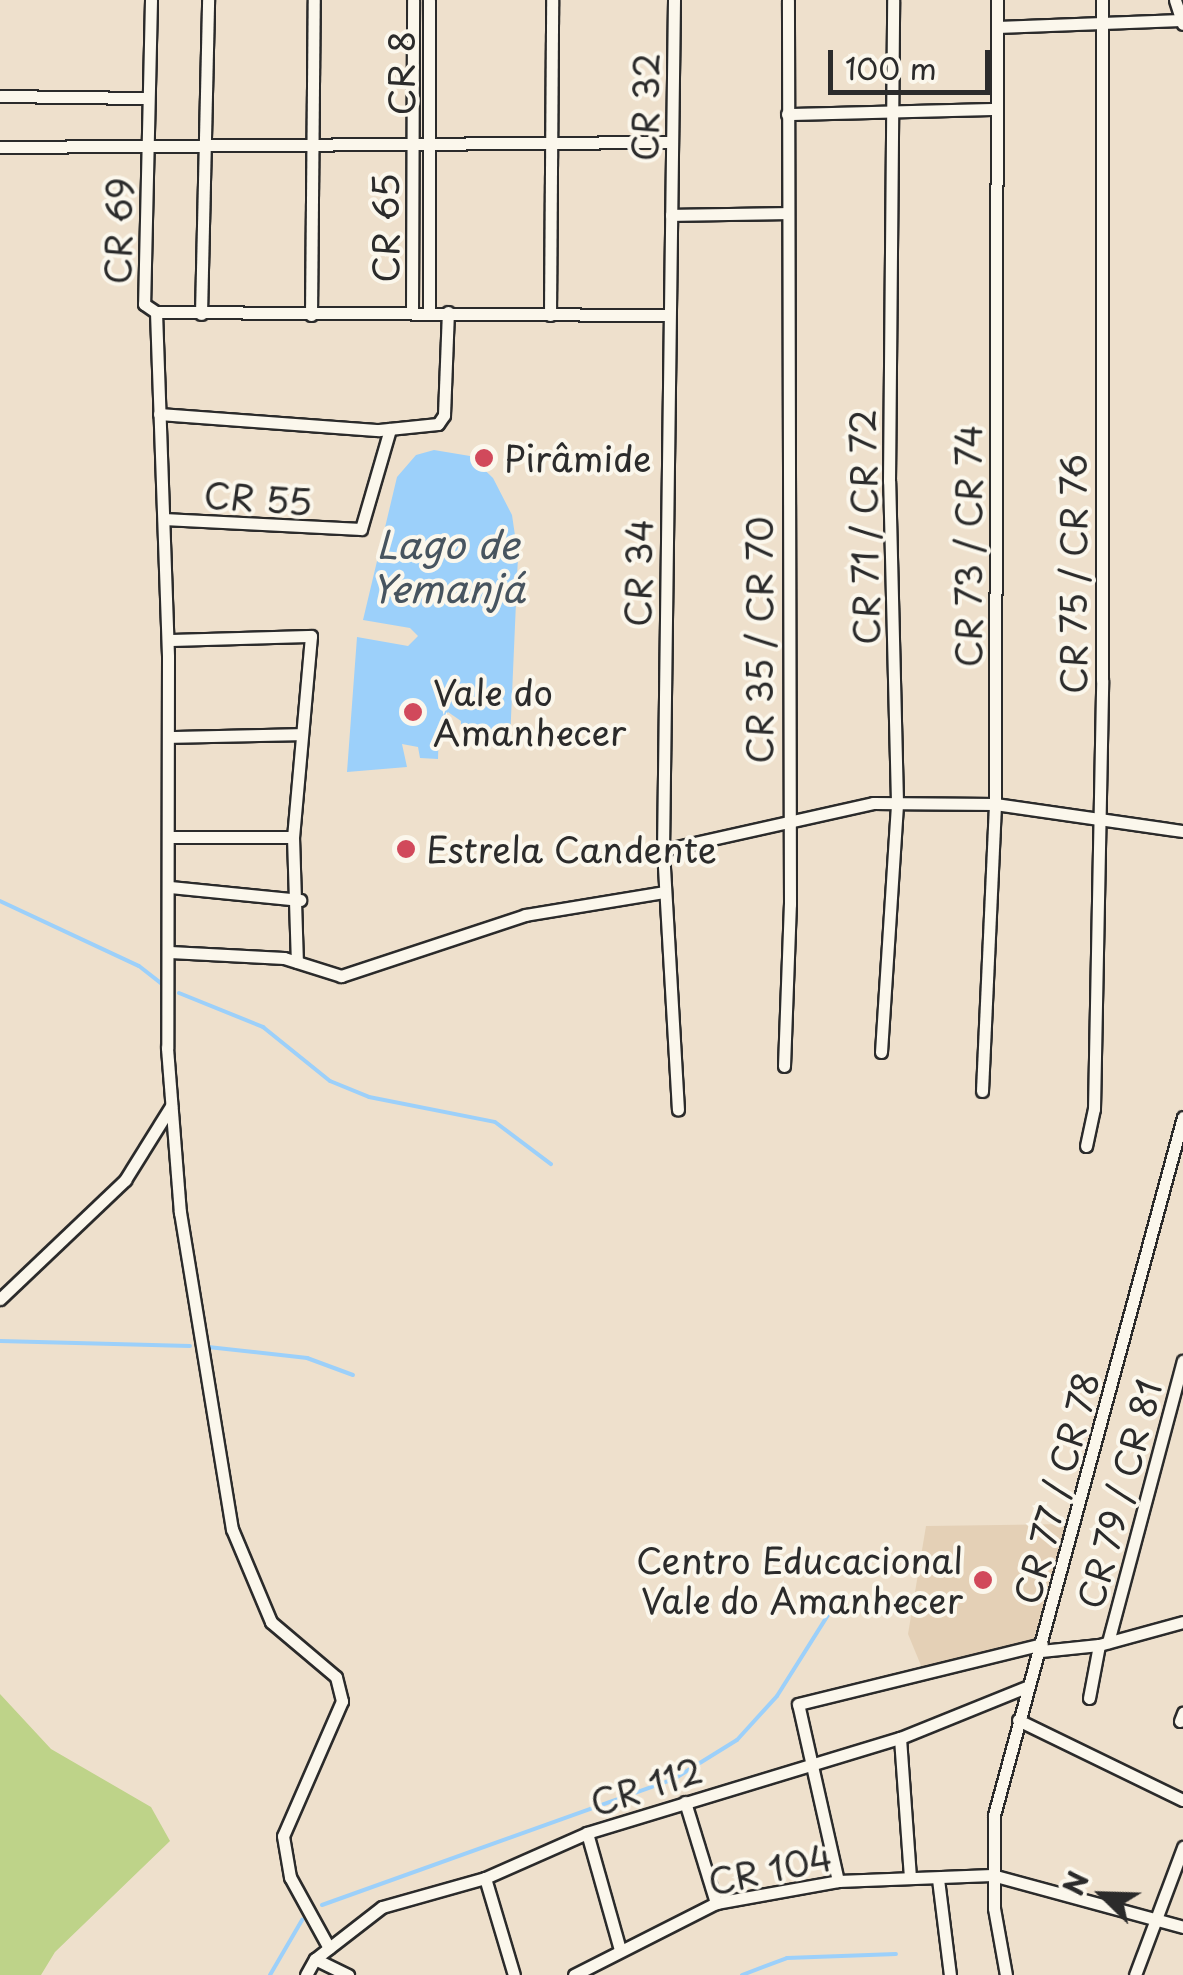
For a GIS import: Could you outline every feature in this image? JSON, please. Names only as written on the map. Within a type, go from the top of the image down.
[{"type":"street","points":[[147,145],[151,0]]},
{"type":"street","points":[[201,314],[208,0]]},
{"type":"street","points":[[311,315],[314,0]]},
{"type":"street","name":"CR 65","points":[[412,312],[413,0]]},
{"type":"street","name":"CR 8","points":[[429,0],[429,312]]},
{"type":"street","points":[[550,315],[552,0]]},
{"type":"street","name":"CR 32","points":[[671,215],[674,0]]},
{"type":"street","name":"CR 35 / CR 70","points":[[784,1066],[788,0]]},
{"type":"street","name":"CR 71 / CR 72","points":[[881,1052],[897,802],[889,481],[892,0]]},
{"type":"street","name":"CR 73 / CR 74","points":[[982,1091],[994,804],[996,0]]},
{"type":"street","name":"CR 75 / CR 76","points":[[1086,1146],[1094,1110],[1102,0]]},
{"type":"street","points":[[996,27],[1103,21],[1182,22],[1175,0]]},
{"type":"street","points":[[0,96],[148,98]]},
{"type":"street","points":[[787,114],[996,109]]},
{"type":"street","points":[[0,146],[314,142],[551,146],[672,142]]},
{"type":"street","name":"CR 69","points":[[147,145],[144,304],[156,312]]},
{"type":"street","points":[[671,215],[786,213]]},
{"type":"street","name":"CR 34","points":[[671,215],[663,850],[678,1110]]},
{"type":"street","points":[[329,1948],[290,1877],[283,1836],[342,1701],[336,1678],[270,1622],[232,1529],[204,1387],[172,1106],[168,640],[156,312],[668,315]]},
{"type":"street","points":[[158,414],[390,429],[442,421],[448,312]]},
{"type":"street","name":"CR 55","points":[[164,519],[349,531],[362,528],[390,429]]},
{"type":"street","points":[[168,640],[311,636],[294,837],[300,900],[297,962]]},
{"type":"street","points":[[169,737],[301,734]]},
{"type":"street","points":[[663,850],[787,818],[897,802],[994,804],[1183,831]]},
{"type":"street","points":[[169,837],[294,837]]},
{"type":"street","points":[[170,887],[300,900]]},
{"type":"street","points":[[170,952],[297,962],[341,976],[525,915],[664,892]]},
{"type":"street","points":[[0,1298],[125,1180],[172,1106]]},
{"type":"street","name":"CR 77 / CR 78","points":[[1006,1975],[992,1874],[994,1815],[1183,1118]]},
{"type":"street","name":"CR 79 / CR 81","points":[[1089,1698],[1183,1361]]},
{"type":"street","points":[[838,1881],[808,1762],[798,1704],[1042,1647],[1104,1644],[1183,1622]]},
{"type":"street","name":"CR 112","points":[[306,1975],[315,1959],[382,1907],[485,1878],[587,1833],[808,1762],[900,1738],[1026,1688]]},
{"type":"street","points":[[1018,1720],[1183,1800]]},
{"type":"street","points":[[900,1738],[910,1878]]},
{"type":"street","points":[[685,1802],[716,1903]]},
{"type":"street","points":[[587,1833],[620,1950]]},
{"type":"street","points":[[1135,1975],[1183,1848]]},
{"type":"street","name":"CR 104","points":[[574,1975],[716,1903],[838,1881],[992,1874],[1155,1916],[1183,1927]]},
{"type":"street","points":[[485,1878],[514,1975]]},
{"type":"street","points":[[938,1878],[950,1975]]},
{"type":"street","points":[[315,1959],[348,1975]]},
{"type":"shaded area","name":"Centro Educacional Vale do Amanhecer","points":[[1066,1524],[1034,1639],[922,1668],[908,1634],[926,1526]]},
{"type":"green space","points":[[0,1694],[51,1749],[151,1807],[170,1841],[55,1952],[41,1975],[0,1975]]},
{"type":"water","name":"Lago de Yemanjá","points":[[434,450],[470,456],[493,478],[512,515],[518,556],[510,741],[461,743],[461,721],[448,712],[439,724],[438,759],[420,758],[418,747],[402,744],[407,767],[347,772],[357,637],[408,646],[418,636],[410,628],[363,620],[397,477],[416,455]]},
{"type":"waterway","points":[[0,901],[139,966],[162,984]]},
{"type":"waterway","points":[[179,993],[263,1027],[330,1081],[369,1097],[495,1122],[551,1164]]},
{"type":"waterway","points":[[0,1341],[190,1346]]},
{"type":"waterway","points":[[208,1347],[307,1358],[353,1375]]},
{"type":"waterway","points":[[322,1905],[674,1779],[737,1740],[777,1696],[833,1607]]},
{"type":"waterway","points":[[270,1975],[302,1920]]},
{"type":"waterway","points":[[742,1975],[787,1958],[896,1954]]},
{"type":"place","name":"Pirâmide","points":[[484,458]]},
{"type":"place","name":"Vale do Amanhecer","points":[[413,712]]},
{"type":"place","name":"Estrela Candente","points":[[406,849]]},
{"type":"place","name":"Centro Educacional Vale do Amanhecer","points":[[983,1580]]}]
